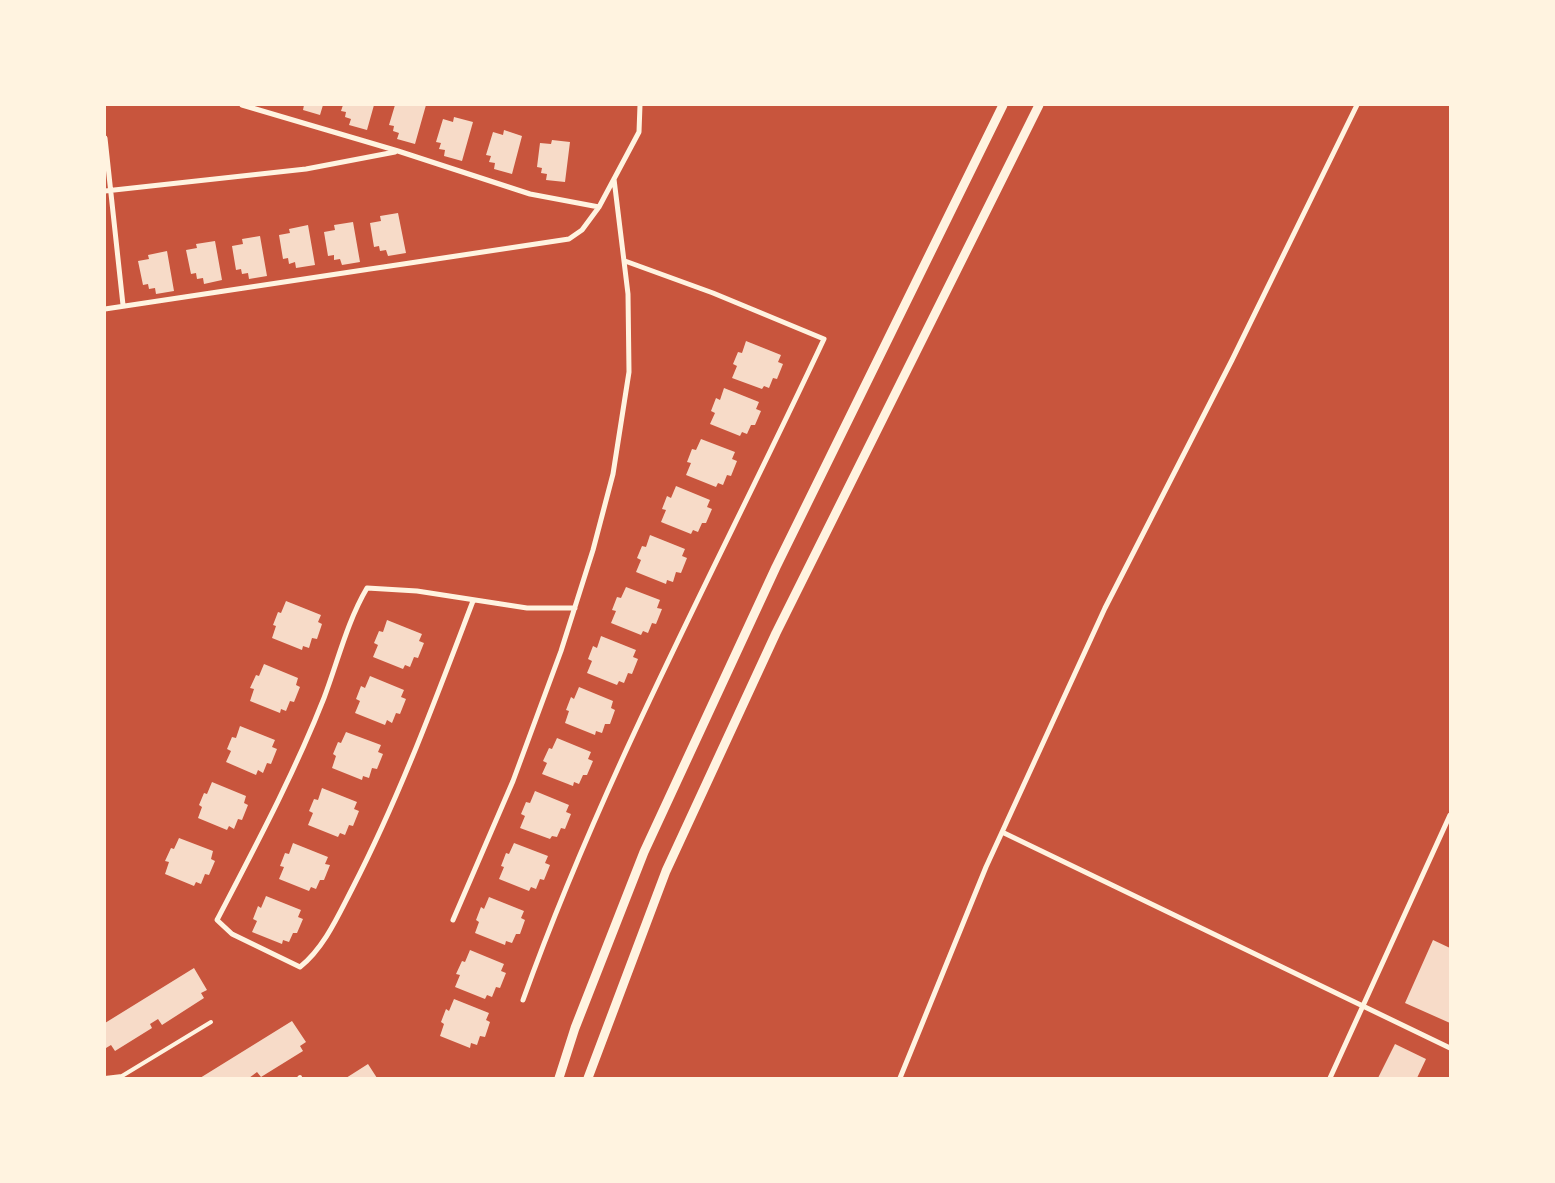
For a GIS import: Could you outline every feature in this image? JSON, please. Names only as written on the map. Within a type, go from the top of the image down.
[{"type":"street","points":[[242,105],[530,194],[599,208]]},
{"type":"street","points":[[105,308],[569,239],[582,230],[599,208],[639,132],[640,105]]},
{"type":"street","points":[[559,1078],[576,1028],[644,852],[781,558],[1003,105]]},
{"type":"street","points":[[588,1078],[666,871],[776,633],[1039,105]]},
{"type":"street","points":[[900,1078],[1002,832],[1105,608],[1232,360],[1358,105]]},
{"type":"street","points":[[105,138],[123,305]]},
{"type":"street","points":[[105,191],[306,169],[398,152]]},
{"type":"street","points":[[453,920],[513,781],[594,550],[613,474],[629,372],[628,294],[614,179]]},
{"type":"street","points":[[523,1000],[580,851],[624,752],[824,339],[713,293],[625,262]]},
{"type":"street","points":[[473,601],[384,829],[336,920],[312,958],[300,967],[232,934],[217,920],[282,794],[324,698],[357,606],[367,588],[417,591],[527,608],[575,608]]},
{"type":"street","points":[[1330,1078],[1450,816]]},
{"type":"street","points":[[1002,832],[1450,1048]]},
{"type":"lane","points":[[105,1078],[122,1076],[211,1022]]},
{"type":"building","points":[[304,105],[323,105],[320,115],[303,110]]},
{"type":"building","points":[[343,105],[374,105],[367,130],[349,125],[351,119],[345,117],[346,112],[341,111]]},
{"type":"building","points":[[395,105],[426,105],[415,144],[397,139],[399,133],[393,131],[394,126],[389,125]]},
{"type":"building","points":[[454,117],[473,122],[462,161],[444,156],[445,150],[439,149],[441,143],[436,142],[443,119],[453,122]]},
{"type":"building","points":[[504,130],[522,136],[512,174],[494,169],[495,163],[489,162],[491,156],[486,155],[493,132],[503,135]]},
{"type":"building","points":[[552,140],[570,142],[565,182],[546,180],[547,174],[541,173],[542,168],[537,167],[540,143],[551,144]]},
{"type":"building","points":[[398,213],[406,253],[388,256],[386,250],[380,251],[379,246],[374,247],[370,223],[381,221],[380,216]]},
{"type":"building","points":[[353,222],[360,262],[342,265],[340,259],[334,260],[334,255],[328,256],[324,232],[335,230],[334,225]]},
{"type":"building","points":[[308,225],[315,265],[296,268],[295,262],[289,264],[288,258],[283,259],[279,235],[290,233],[289,229]]},
{"type":"building","points":[[260,236],[267,276],[249,279],[248,273],[242,274],[241,269],[236,270],[232,246],[243,244],[242,239]]},
{"type":"building","points":[[215,241],[222,280],[204,284],[203,278],[197,279],[196,273],[191,274],[186,250],[197,248],[196,244]]},
{"type":"building","points":[[167,251],[174,291],[156,294],[155,288],[149,289],[148,284],[143,285],[138,261],[149,259],[148,255]]},
{"type":"building","points":[[746,341],[781,355],[778,362],[783,364],[777,379],[773,378],[769,388],[764,386],[762,389],[732,378],[737,366],[733,364],[738,352],[742,353]]},
{"type":"building","points":[[724,388],[759,402],[756,409],[761,411],[755,425],[751,425],[747,434],[742,432],[740,436],[710,424],[715,413],[711,411],[716,398],[720,400]]},
{"type":"building","points":[[701,439],[735,452],[732,459],[737,461],[731,476],[727,475],[723,485],[718,483],[716,487],[686,475],[691,463],[687,462],[692,449],[696,450]]},
{"type":"building","points":[[676,486],[710,500],[707,507],[712,509],[706,523],[702,523],[698,532],[693,530],[691,534],[661,522],[666,510],[662,509],[667,496],[671,498]]},
{"type":"building","points":[[650,535],[685,549],[682,556],[687,558],[681,573],[676,572],[673,582],[667,580],[666,584],[636,572],[641,560],[637,558],[642,546],[646,547]]},
{"type":"building","points":[[626,587],[660,600],[657,608],[662,609],[656,624],[652,623],[648,633],[643,631],[641,635],[611,623],[616,611],[612,610],[617,597],[621,598]]},
{"type":"building","points":[[286,601],[321,615],[318,622],[322,624],[317,639],[312,638],[309,648],[303,646],[302,650],[272,638],[276,626],[273,625],[278,612],[281,613]]},
{"type":"building","points":[[387,620],[422,634],[419,641],[424,643],[418,658],[414,657],[410,667],[405,665],[403,669],[373,657],[378,645],[374,643],[379,631],[383,632]]},
{"type":"building","points":[[601,636],[636,650],[633,657],[638,659],[632,674],[628,673],[624,683],[619,681],[617,685],[587,673],[592,661],[588,659],[593,646],[597,648]]},
{"type":"building","points":[[264,664],[298,678],[296,685],[300,687],[294,702],[290,701],[286,711],[281,709],[280,713],[250,701],[254,689],[250,688],[256,675],[259,676]]},
{"type":"building","points":[[370,676],[404,690],[401,697],[406,699],[400,714],[396,713],[392,723],[387,720],[385,725],[355,713],[360,701],[356,699],[361,686],[365,688]]},
{"type":"building","points":[[579,687],[613,701],[611,708],[615,710],[610,724],[605,724],[602,733],[596,731],[595,735],[565,723],[569,711],[566,710],[571,697],[574,699]]},
{"type":"building","points":[[240,726],[275,740],[272,747],[277,749],[271,764],[267,763],[263,773],[258,770],[256,775],[226,762],[231,751],[227,749],[232,737],[236,738]]},
{"type":"building","points":[[346,732],[381,745],[378,752],[383,754],[377,769],[372,768],[369,778],[363,776],[362,780],[332,768],[336,756],[333,754],[338,742],[341,743]]},
{"type":"building","points":[[557,738],[591,752],[588,759],[593,761],[587,775],[583,775],[579,784],[574,782],[573,786],[542,774],[547,763],[543,761],[549,748],[552,749]]},
{"type":"building","points":[[212,782],[246,796],[244,803],[248,805],[242,820],[238,819],[234,829],[229,826],[227,830],[198,818],[202,807],[199,805],[204,793],[207,794]]},
{"type":"building","points":[[322,788],[357,802],[354,809],[359,811],[353,826],[349,825],[345,835],[340,833],[338,837],[308,825],[313,813],[309,811],[314,799],[318,800]]},
{"type":"building","points":[[535,791],[569,805],[566,812],[571,814],[565,829],[561,828],[557,837],[552,836],[550,839],[520,828],[525,816],[521,814],[526,802],[530,803]]},
{"type":"building","points":[[179,838],[213,851],[211,859],[215,861],[209,875],[205,874],[201,884],[196,882],[194,886],[165,874],[169,862],[165,861],[171,848],[174,849]]},
{"type":"building","points":[[293,843],[328,857],[325,864],[330,865],[324,880],[320,880],[316,889],[311,887],[309,891],[279,879],[284,867],[280,866],[285,853],[289,854]]},
{"type":"building","points":[[514,843],[548,856],[545,863],[550,865],[544,880],[540,879],[536,889],[531,887],[529,891],[499,879],[504,867],[501,866],[506,853],[509,854]]},
{"type":"building","points":[[266,896],[301,910],[298,917],[303,919],[297,933],[293,933],[289,942],[283,940],[282,944],[252,932],[257,921],[253,919],[258,906],[261,908]]},
{"type":"building","points":[[489,897],[524,911],[521,918],[525,920],[520,934],[516,934],[512,943],[506,941],[505,945],[475,933],[479,922],[476,920],[481,907],[484,909]]},
{"type":"building","points":[[1433,940],[1450,948],[1450,1023],[1405,1003]]},
{"type":"building","points":[[470,950],[504,964],[501,971],[506,973],[500,988],[496,987],[492,997],[487,995],[485,999],[455,987],[460,975],[456,974],[462,961],[465,962]]},
{"type":"building","points":[[194,968],[207,990],[201,993],[204,998],[162,1025],[158,1019],[150,1024],[152,1028],[115,1051],[111,1045],[106,1048],[105,1023]]},
{"type":"building","points":[[454,999],[489,1013],[486,1020],[490,1022],[485,1037],[480,1036],[477,1045],[471,1043],[470,1048],[440,1036],[444,1024],[441,1022],[446,1009],[449,1011]]},
{"type":"building","points":[[292,1021],[306,1042],[300,1046],[303,1051],[261,1077],[257,1072],[249,1078],[200,1078]]},
{"type":"building","points":[[1395,1044],[1426,1059],[1417,1078],[1378,1078]]},
{"type":"building","points":[[368,1064],[377,1078],[346,1078]]}]
